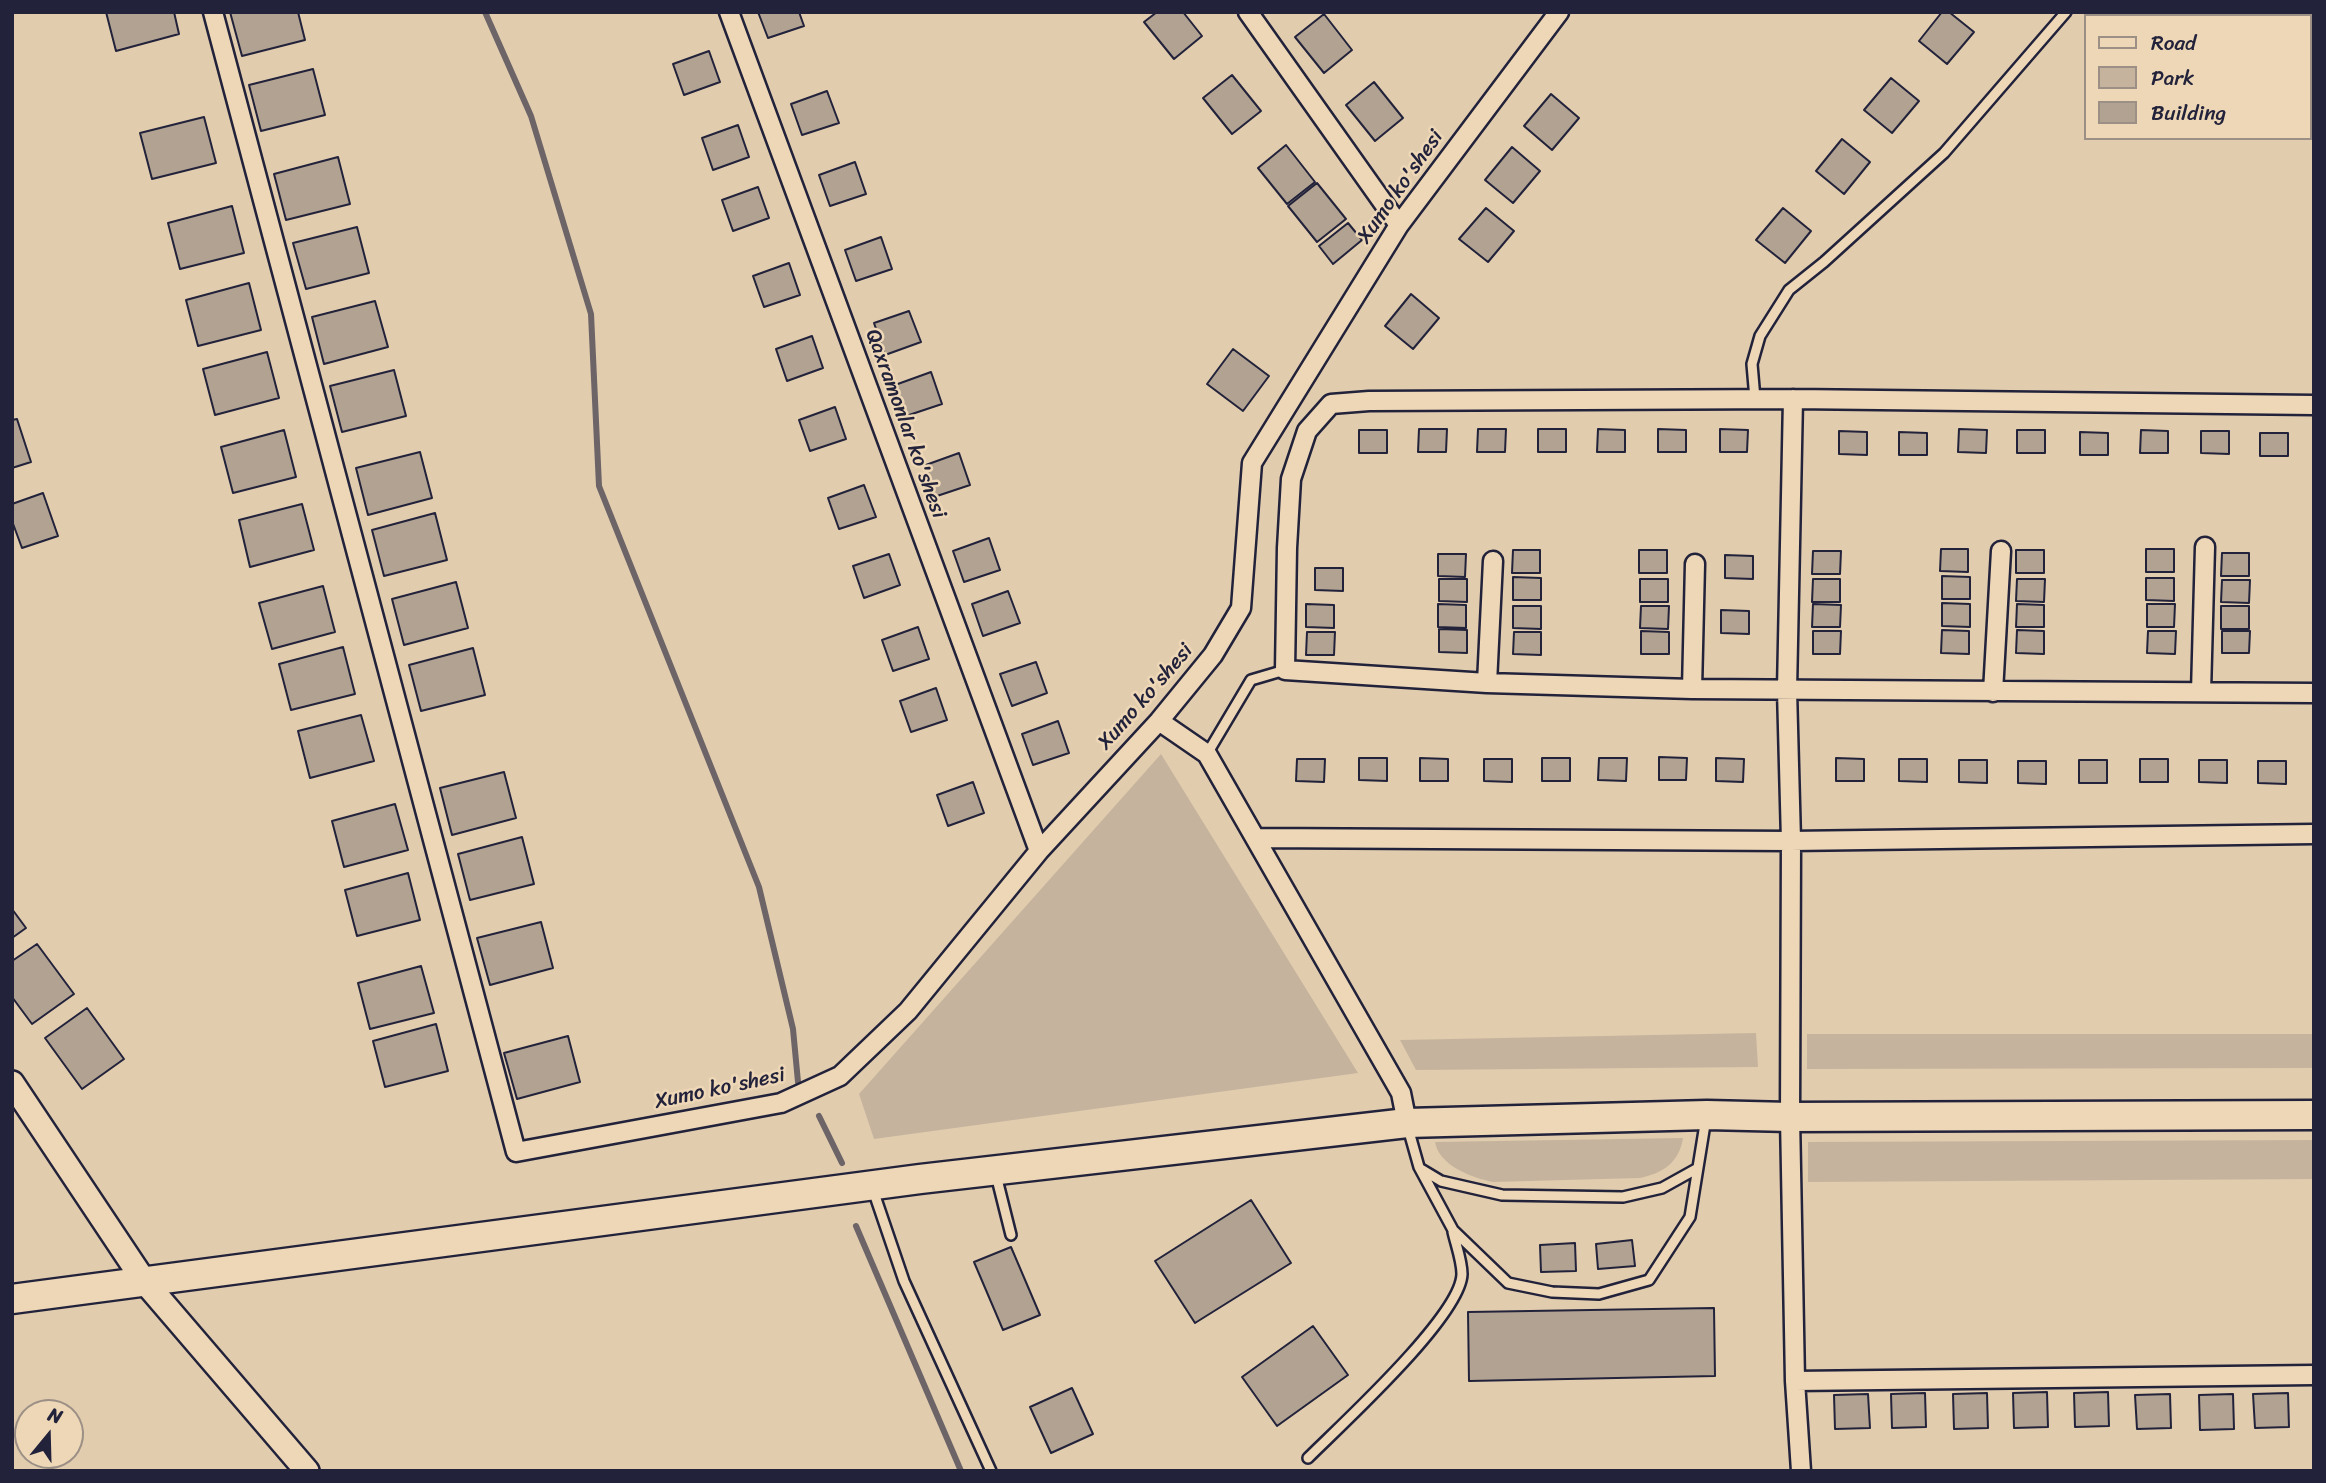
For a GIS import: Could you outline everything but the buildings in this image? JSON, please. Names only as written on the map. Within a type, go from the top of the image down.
[{"type":"main road","points":[[12,1300],[871,1185],[1407,1123],[1707,1115],[2314,1115]]},
{"type":"street","name":"Xumo ko'shesi","points":[[213,12],[516,1152],[781,1103],[840,1076],[908,1011],[1040,851],[1159,721],[1213,656],[1241,608],[1252,463],[1399,225],[1559,12]]},
{"type":"street","name":"Qaxramonlar ko'shesi","points":[[729,12],[1040,851]]},
{"type":"street","points":[[1248,12],[1399,225]]},
{"type":"street","points":[[1793,399],[1787,690],[1791,841],[1790,1117],[1795,1381],[1801,1471]]},
{"type":"street","points":[[2314,405],[1793,399],[1368,401],[1331,404],[1307,431],[1291,479],[1285,670],[1487,683],[1692,689],[2314,693]]},
{"type":"street","points":[[2201,692],[2205,547]]},
{"type":"street","points":[[1993,692],[2001,551]]},
{"type":"street","points":[[1487,683],[1493,561]]},
{"type":"street","points":[[1692,689],[1695,564]]},
{"type":"street","points":[[1159,721],[1207,754],[1401,1093],[1407,1123]]},
{"type":"street","points":[[1256,838],[1791,841],[2314,834]]},
{"type":"street","points":[[12,1083],[144,1281],[307,1471]]},
{"type":"street","points":[[1795,1381],[2314,1375]]},
{"type":"lane","points":[[1755,399],[1752,364],[1760,336],[1789,289],[1824,262],[1944,153],[2066,12]]},
{"type":"lane","points":[[1207,754],[1251,680],[1285,670]]},
{"type":"lane","points":[[1453,1230],[1508,1283],[1552,1292],[1599,1294],[1649,1280],[1690,1217],[1707,1115]]},
{"type":"lane","points":[[1308,1458],[1412,1354],[1455,1297],[1462,1275],[1453,1230],[1419,1167],[1407,1123]]},
{"type":"lane","points":[[1419,1167],[1441,1181],[1502,1195],[1560,1197],[1623,1197],[1662,1188],[1698,1168]]},
{"type":"lane","points":[[995,1170],[1011,1235]]},
{"type":"lane","points":[[871,1185],[904,1281],[991,1471]]},
{"type":"green space","points":[[1161,754],[1358,1073],[874,1139],[859,1094]]},
{"type":"green space","points":[[1756,1033],[1758,1067],[1416,1070],[1400,1040]]},
{"type":"green space","points":[[1807,1034],[2314,1034],[2314,1068],[1807,1069]]},
{"type":"green space","points":[[1683,1138],[1678,1154],[1669,1166],[1640,1178],[1493,1182],[1458,1170],[1443,1158],[1435,1142]]},
{"type":"green space","points":[[2314,1140],[2314,1179],[1808,1182],[1808,1142]]},
{"type":"waterway","points":[[485,12],[531,116],[591,314],[599,486],[759,887],[793,1029],[798,1082]]},
{"type":"waterway","points":[[819,1116],[842,1163]]},
{"type":"waterway","points":[[856,1226],[961,1471]]}]
